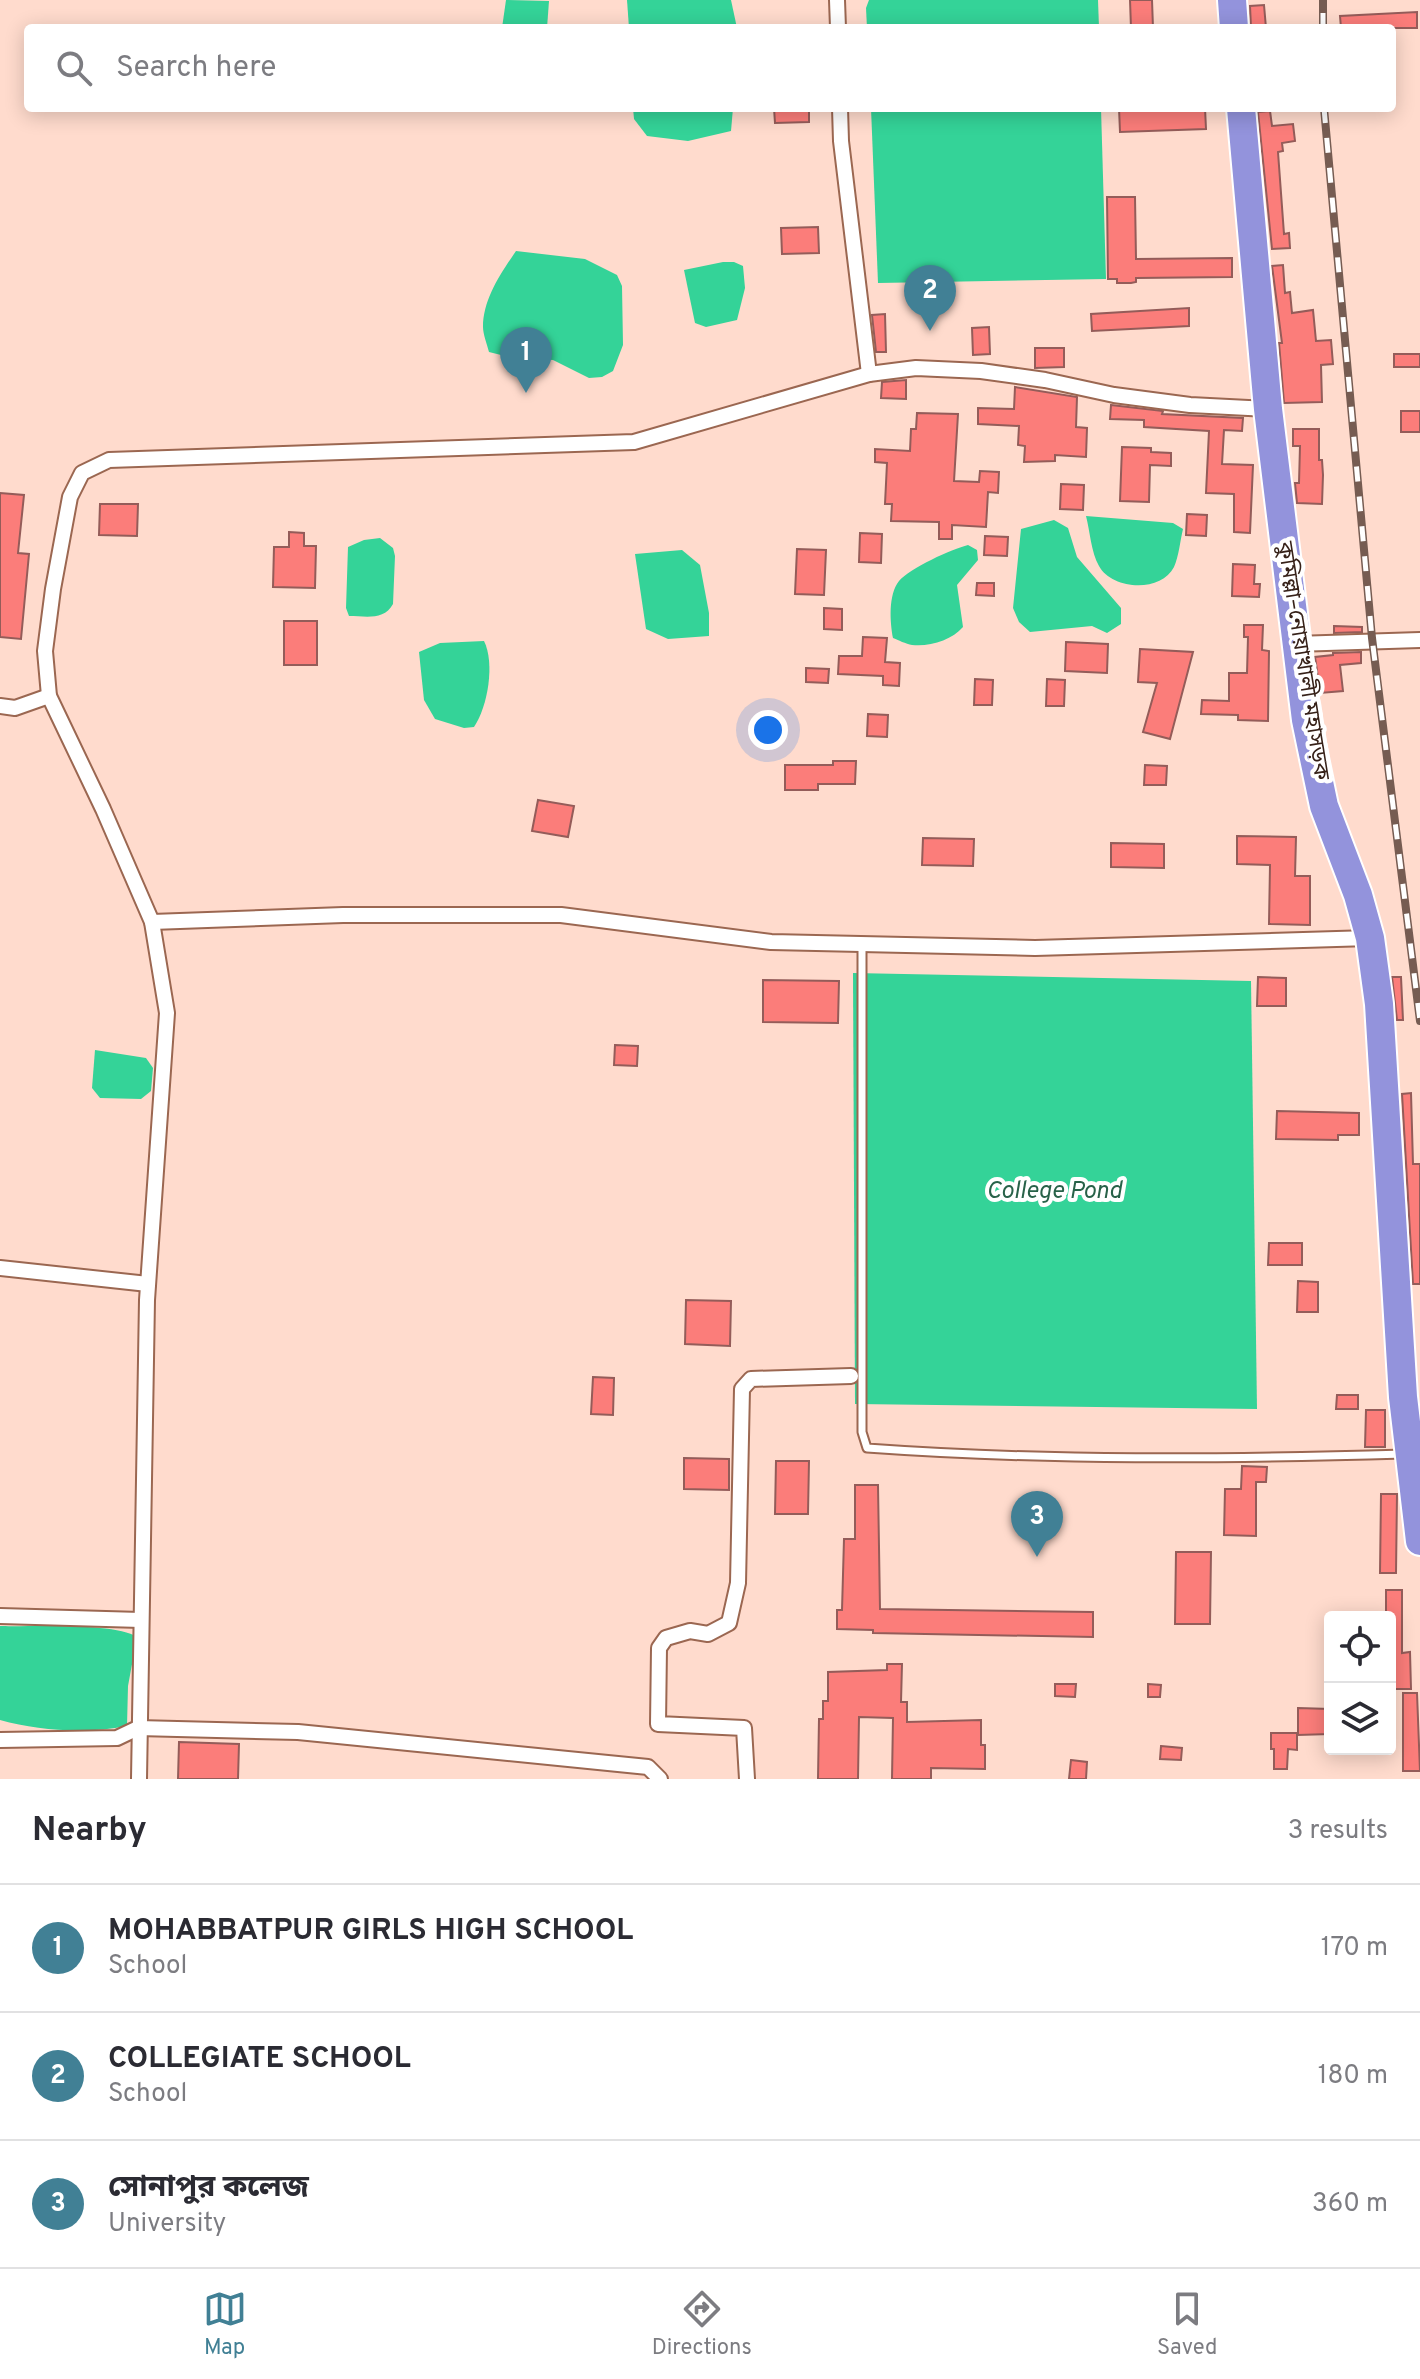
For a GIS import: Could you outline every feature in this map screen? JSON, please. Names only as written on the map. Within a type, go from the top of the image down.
[{"type":"highway","points":[[1232,0],[1234,24]]},
{"type":"highway","name":"কুমিল্লা–নোয়াখালী মহাসড়ক","points":[[1241,112],[1268,409],[1306,720],[1324,806],[1358,895],[1370,938],[1379,1004],[1403,1397],[1420,1541]]},
{"type":"street","points":[[837,0],[838,24]]},
{"type":"street","points":[[840,112],[869,374]]},
{"type":"street","points":[[139,1779],[148,1284],[167,1013],[152,922],[49,696],[45,651],[53,589],[70,497],[82,473],[109,460],[634,442],[869,374],[916,368],[981,371],[1175,403],[1268,409]]},
{"type":"street","points":[[1295,644],[1420,640]]},
{"type":"street","points":[[0,706],[15,708],[49,696]]},
{"type":"street","points":[[152,922],[343,915],[561,915],[771,942],[1035,948],[1370,938]]},
{"type":"street","points":[[0,1268],[148,1284]]},
{"type":"street","points":[[747,1779],[744,1728],[658,1724],[659,1648],[666,1638],[690,1631],[708,1634],[729,1623],[738,1583],[742,1389],[751,1379],[851,1376]]},
{"type":"street","points":[[0,1616],[141,1620]]},
{"type":"street","points":[[0,1740],[117,1738],[138,1728],[298,1732],[648,1767],[660,1779]]},
{"type":"lane","points":[[862,944],[862,1432],[867,1448],[978,1456],[1229,1459],[1410,1454]]},
{"type":"water","points":[[506,0],[549,1],[547,24],[503,24]]},
{"type":"water","points":[[627,0],[731,0],[736,24],[629,24]]},
{"type":"water","points":[[869,0],[1098,0],[1099,24],[867,24]]},
{"type":"water","points":[[633,112],[733,112],[731,131],[688,141],[647,136],[634,119]]},
{"type":"water","points":[[871,112],[1101,112],[1106,279],[878,283]]},
{"type":"water","points":[[516,251],[585,259],[617,275],[622,286],[623,345],[613,371],[602,377],[589,378],[553,360],[513,358],[489,352],[483,330],[486,306]]},
{"type":"water","points":[[723,262],[743,266],[745,288],[737,320],[706,327],[695,323],[684,270]]},
{"type":"water","points":[[1086,516],[1173,523],[1183,529],[1174,567],[1159,581],[1148,584],[1125,584],[1114,580],[1105,574],[1096,560]]},
{"type":"water","points":[[1054,520],[1068,528],[1077,557],[1121,608],[1121,624],[1107,633],[1092,626],[1030,632],[1019,622],[1013,608],[1021,529]]},
{"type":"water","points":[[380,538],[393,548],[395,556],[393,604],[379,615],[349,616],[346,608],[348,547],[364,540]]},
{"type":"water","points":[[968,545],[977,550],[978,560],[957,585],[963,627],[947,639],[926,645],[912,645],[893,638],[891,601],[899,581],[912,570]]},
{"type":"water","points":[[682,550],[700,565],[709,613],[709,636],[668,639],[646,629],[635,554]]},
{"type":"water","points":[[484,641],[489,661],[488,684],[483,708],[474,727],[464,728],[435,719],[424,700],[419,652],[440,643]]},
{"type":"water","name":"College Pond","points":[[853,973],[1251,981],[1257,1409],[855,1404]]},
{"type":"water","points":[[95,1050],[146,1058],[153,1068],[151,1091],[141,1099],[100,1098],[92,1088]]},
{"type":"water","points":[[0,1626],[92,1627],[126,1632],[137,1637],[128,1686],[127,1726],[63,1730],[0,1720]]},
{"type":"building","points":[[1130,0],[1152,0],[1153,24],[1131,24]]},
{"type":"building","points":[[1264,5],[1266,24],[1251,24],[1250,6]]},
{"type":"building","points":[[1417,12],[1417,28],[1396,28],[1396,24],[1341,24],[1340,16]]},
{"type":"building","points":[[774,112],[809,112],[809,122],[775,123]]},
{"type":"building","points":[[1119,112],[1205,112],[1206,129],[1120,132]]},
{"type":"building","points":[[1258,112],[1270,112],[1272,126],[1293,124],[1295,141],[1282,143],[1283,151],[1278,152],[1284,234],[1289,233],[1290,248],[1272,249]]},
{"type":"building","points":[[1107,197],[1135,197],[1136,259],[1232,258],[1232,277],[1136,278],[1136,282],[1131,283],[1108,279]]},
{"type":"building","points":[[818,227],[819,253],[782,254],[781,228]]},
{"type":"building","points":[[1283,265],[1285,293],[1290,292],[1292,313],[1313,310],[1316,341],[1331,340],[1333,364],[1321,365],[1322,402],[1284,403],[1279,343],[1282,343],[1272,266]]},
{"type":"building","points":[[1189,308],[1189,326],[1092,331],[1091,314]]},
{"type":"building","points":[[885,314],[886,352],[876,352],[872,315]]},
{"type":"building","points":[[989,327],[990,354],[973,355],[972,328]]},
{"type":"building","points":[[1035,348],[1064,348],[1064,367],[1035,368]]},
{"type":"building","points":[[1394,354],[1420,354],[1420,367],[1394,367]]},
{"type":"building","points":[[906,380],[906,399],[881,398],[882,382]]},
{"type":"building","points":[[1015,387],[1077,397],[1076,427],[1087,428],[1086,457],[1055,455],[1055,461],[1024,462],[1025,446],[1018,445],[1019,426],[978,424],[978,408],[1014,409]]},
{"type":"building","points":[[1111,405],[1163,411],[1162,414],[1243,418],[1242,431],[1224,430],[1222,464],[1253,465],[1250,533],[1234,532],[1234,494],[1206,493],[1209,431],[1144,427],[1144,420],[1110,419]]},
{"type":"building","points":[[1401,411],[1420,411],[1420,432],[1401,432]]},
{"type":"building","points":[[917,413],[958,414],[954,481],[979,482],[980,471],[999,472],[998,493],[988,492],[986,527],[952,525],[952,539],[939,539],[939,522],[891,521],[892,504],[885,504],[887,463],[875,462],[875,449],[910,451],[911,429],[916,429]]},
{"type":"building","points":[[1293,429],[1319,429],[1322,504],[1297,503],[1295,483],[1299,483],[1300,446],[1293,446]]},
{"type":"building","points":[[1122,447],[1151,448],[1151,452],[1171,453],[1171,466],[1150,465],[1149,502],[1120,501]]},
{"type":"building","points":[[1061,484],[1084,485],[1083,510],[1060,509]]},
{"type":"building","points":[[0,493],[24,495],[18,553],[29,554],[21,639],[0,637]]},
{"type":"building","points":[[100,504],[138,504],[137,536],[99,535]]},
{"type":"building","points":[[1187,514],[1207,515],[1206,536],[1186,535]]},
{"type":"building","points":[[289,532],[304,533],[304,546],[316,546],[315,588],[273,587],[274,547],[289,547]]},
{"type":"building","points":[[860,533],[882,534],[881,563],[859,562]]},
{"type":"building","points":[[985,536],[1008,537],[1007,556],[984,555]]},
{"type":"building","points":[[797,549],[826,550],[824,595],[795,594]]},
{"type":"building","points":[[1233,564],[1255,565],[1254,584],[1260,584],[1259,597],[1232,596]]},
{"type":"building","points":[[977,583],[994,583],[994,596],[976,595]]},
{"type":"building","points":[[824,608],[842,609],[842,630],[824,629]]},
{"type":"building","points":[[284,621],[317,621],[317,665],[284,665]]},
{"type":"building","points":[[1244,625],[1263,625],[1262,650],[1269,651],[1268,721],[1238,720],[1238,715],[1201,714],[1202,700],[1229,701],[1229,673],[1247,673],[1248,637],[1244,637]]},
{"type":"building","points":[[1334,626],[1362,627],[1362,632],[1334,633]]},
{"type":"building","points":[[863,637],[887,638],[885,662],[900,663],[899,686],[883,685],[883,676],[838,674],[839,656],[862,656]]},
{"type":"building","points":[[1066,642],[1108,644],[1107,673],[1065,671]]},
{"type":"building","points":[[1140,649],[1193,652],[1170,739],[1143,732],[1157,683],[1138,682]]},
{"type":"building","points":[[1361,652],[1361,663],[1340,665],[1343,691],[1320,693],[1315,657]]},
{"type":"building","points":[[806,668],[829,669],[828,683],[806,682]]},
{"type":"building","points":[[975,679],[993,680],[992,705],[974,705]]},
{"type":"building","points":[[1047,679],[1065,680],[1064,706],[1046,706]]},
{"type":"building","points":[[868,714],[888,715],[887,737],[867,736]]},
{"type":"building","points":[[833,761],[856,761],[855,784],[818,784],[818,790],[785,790],[785,765],[833,765]]},
{"type":"building","points":[[1145,765],[1167,766],[1166,785],[1144,785]]},
{"type":"building","points":[[538,800],[574,806],[568,837],[532,831]]},
{"type":"building","points":[[1237,836],[1296,837],[1295,876],[1310,876],[1310,925],[1269,924],[1270,865],[1237,864]]},
{"type":"building","points":[[923,838],[974,839],[973,866],[922,865]]},
{"type":"building","points":[[1111,843],[1164,844],[1164,868],[1111,867]]},
{"type":"building","points":[[1258,977],[1286,978],[1286,1006],[1257,1006]]},
{"type":"building","points":[[1392,977],[1401,977],[1403,1020],[1397,1020]]},
{"type":"building","points":[[763,980],[839,981],[838,1023],[763,1022]]},
{"type":"building","points":[[615,1045],[638,1046],[637,1066],[614,1065]]},
{"type":"building","points":[[1411,1093],[1413,1164],[1420,1164],[1420,1284],[1413,1284],[1402,1094]]},
{"type":"building","points":[[1277,1111],[1359,1113],[1359,1135],[1338,1135],[1338,1140],[1276,1139]]},
{"type":"building","points":[[1269,1243],[1302,1243],[1302,1265],[1268,1265]]},
{"type":"building","points":[[1298,1281],[1318,1282],[1318,1312],[1297,1312]]},
{"type":"building","points":[[686,1300],[731,1301],[730,1346],[685,1344]]},
{"type":"building","points":[[593,1377],[614,1378],[613,1415],[591,1414]]},
{"type":"building","points":[[1337,1395],[1358,1395],[1358,1409],[1336,1409]]},
{"type":"building","points":[[1366,1410],[1385,1410],[1385,1447],[1365,1447]]},
{"type":"building","points":[[684,1458],[729,1459],[729,1490],[684,1489]]},
{"type":"building","points":[[776,1461],[809,1461],[808,1514],[775,1514]]},
{"type":"building","points":[[1242,1466],[1267,1467],[1266,1482],[1256,1482],[1256,1536],[1224,1535],[1225,1489],[1241,1489]]},
{"type":"building","points":[[855,1485],[878,1485],[880,1609],[1093,1612],[1093,1637],[873,1633],[873,1630],[837,1629],[837,1610],[842,1610],[844,1539],[855,1539]]},
{"type":"building","points":[[1381,1494],[1397,1494],[1396,1573],[1380,1573]]},
{"type":"building","points":[[1176,1552],[1211,1552],[1210,1624],[1175,1624]]},
{"type":"building","points":[[1386,1590],[1402,1590],[1402,1653],[1410,1652],[1411,1689],[1396,1689],[1396,1611],[1386,1611]]},
{"type":"building","points":[[887,1664],[902,1664],[901,1702],[907,1702],[907,1722],[981,1720],[985,1769],[931,1768],[931,1779],[892,1779],[893,1718],[859,1717],[858,1779],[818,1779],[819,1719],[823,1719],[823,1701],[828,1701],[828,1672],[887,1670]]},
{"type":"building","points":[[1055,1684],[1076,1684],[1075,1697],[1055,1696]]},
{"type":"building","points":[[1148,1684],[1161,1685],[1160,1697],[1148,1697]]},
{"type":"building","points":[[1403,1693],[1417,1693],[1420,1771],[1403,1771]]},
{"type":"building","points":[[1298,1708],[1324,1709],[1324,1734],[1298,1735]]},
{"type":"building","points":[[1271,1733],[1297,1733],[1297,1750],[1288,1749],[1287,1769],[1274,1769]]},
{"type":"building","points":[[179,1742],[239,1744],[238,1779],[178,1779]]},
{"type":"building","points":[[1161,1746],[1182,1748],[1181,1760],[1160,1759]]},
{"type":"building","points":[[1071,1760],[1087,1762],[1086,1779],[1069,1779]]},
{"type":"railway","points":[[1323,0],[1323,24]]},
{"type":"railway","points":[[1324,112],[1372,638],[1420,1021]]},
{"type":"place","name":"COLLEGIATE SCHOOL","points":[[930,331]]},
{"type":"place","name":"MOHABBATPUR GIRLS HIGH SCHOOL","points":[[526,393]]},
{"type":"place","name":"সোনাপুর কলেজ","points":[[1037,1557]]}]
